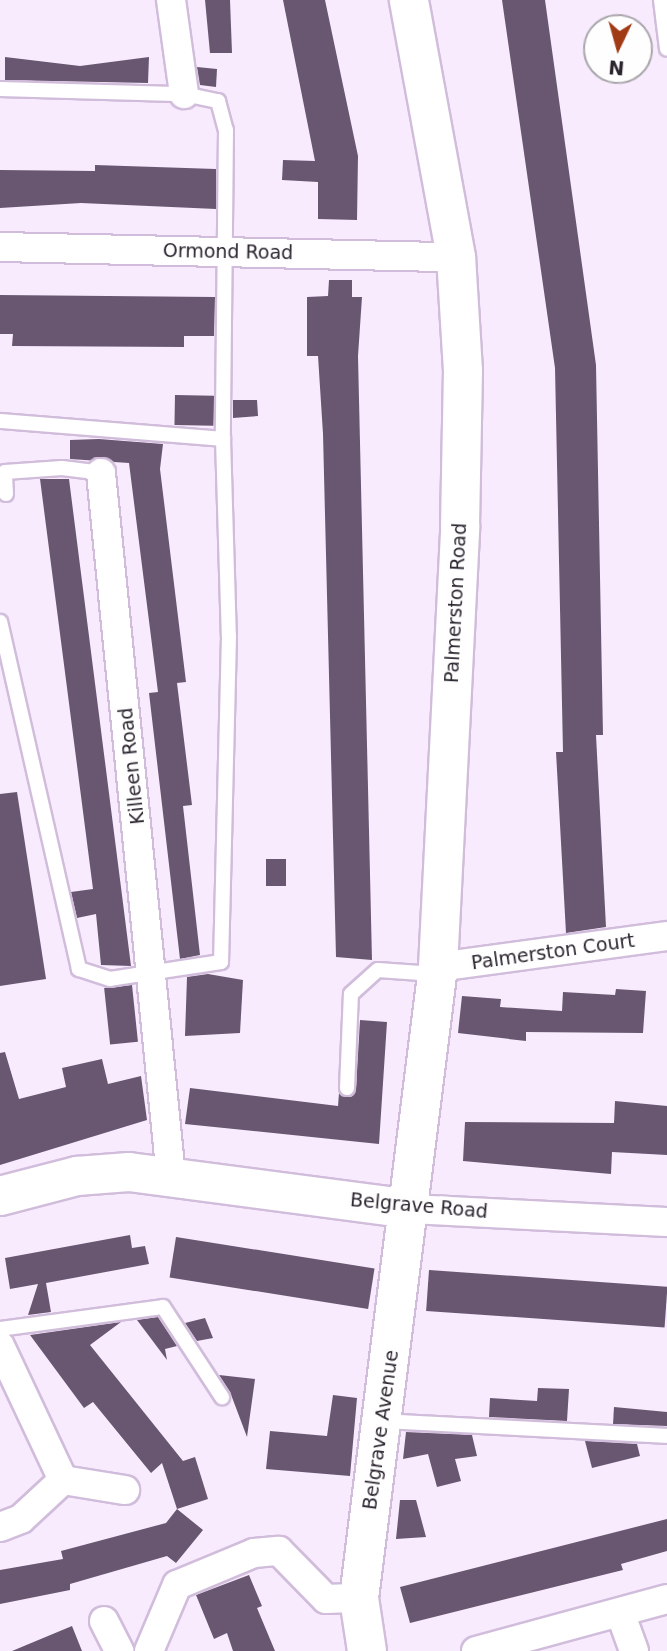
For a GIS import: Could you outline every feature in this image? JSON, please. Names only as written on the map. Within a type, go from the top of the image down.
[{"type":"street","points":[[171,0],[184,94]]},
{"type":"street","name":"Palmerston Road","points":[[409,0],[456,257],[463,370],[460,526],[438,971],[410,1209]]},
{"type":"street","name":"Ormond Road","points":[[0,247],[456,257]]},
{"type":"street","name":"Killeen Road","points":[[101,473],[154,972],[171,1177]]},
{"type":"street","name":"Palmerston Court","points":[[438,971],[667,936]]},
{"type":"street","name":"Belgrave Road","points":[[0,1196],[77,1176],[171,1177],[410,1209],[667,1222]]},
{"type":"street","name":"Belgrave Avenue","points":[[367,1651],[359,1598],[410,1209]]},
{"type":"street","points":[[0,1346],[63,1480]]},
{"type":"street","points":[[63,1480],[125,1490]]},
{"type":"street","points":[[0,1527],[21,1519],[63,1480]]},
{"type":"street","points":[[149,1651],[177,1585],[254,1553],[279,1551],[326,1599],[359,1598]]},
{"type":"street","points":[[476,1651],[621,1615],[667,1599]]},
{"type":"street","points":[[621,1615],[634,1651]]},
{"type":"street","points":[[104,1621],[118,1651]]},
{"type":"lane","points":[[661,0],[667,49]]},
{"type":"lane","points":[[0,89],[184,94],[218,101],[226,130],[223,439],[230,560],[221,962],[97,979],[79,969],[0,622]]},
{"type":"lane","points":[[0,421],[223,439]]},
{"type":"lane","name":"Killeen Road","points":[[6,494],[5,472],[62,468],[101,473]]},
{"type":"lane","points":[[347,1088],[351,994],[378,970],[438,971]]},
{"type":"lane","points":[[0,1329],[153,1304],[163,1307],[222,1396]]},
{"type":"lane","points":[[382,1421],[667,1436]]},
{"type":"building","points":[[205,0],[230,0],[232,53],[210,53]]},
{"type":"building","points":[[283,0],[325,0],[358,156],[357,220],[318,219],[318,182],[282,180],[283,160],[315,161]]},
{"type":"building","points":[[502,0],[545,0],[596,365],[603,735],[596,735],[606,927],[566,933],[556,752],[563,752],[555,368]]},
{"type":"building","points":[[5,57],[80,66],[149,57],[148,83],[5,80]]},
{"type":"building","points":[[197,67],[217,69],[216,87],[200,85]]},
{"type":"building","points":[[95,165],[216,169],[216,209],[81,203],[0,208],[0,170],[95,171]]},
{"type":"building","points":[[329,280],[352,280],[352,297],[362,297],[358,356],[372,960],[336,957],[323,434],[318,356],[307,356],[307,297],[328,296]]},
{"type":"building","points":[[0,295],[215,297],[214,336],[184,336],[184,347],[12,346],[13,334],[0,334]]},
{"type":"building","points":[[175,395],[214,396],[213,426],[174,425]]},
{"type":"building","points":[[233,400],[257,400],[258,416],[233,418]]},
{"type":"building","points":[[99,439],[163,444],[160,469],[186,682],[177,683],[192,805],[183,806],[200,955],[180,959],[149,693],[158,692],[129,463],[70,459],[70,440]]},
{"type":"building","points":[[40,479],[69,479],[131,966],[101,965],[96,914],[77,918],[71,892],[93,889]]},
{"type":"building","points":[[17,792],[46,979],[0,986],[0,794]]},
{"type":"building","points":[[266,859],[286,859],[286,886],[266,886]]},
{"type":"building","points":[[208,974],[243,980],[240,1033],[185,1036],[187,977]]},
{"type":"building","points":[[132,985],[138,1042],[110,1045],[104,988]]},
{"type":"building","points":[[616,989],[646,991],[643,1033],[526,1032],[526,1041],[458,1033],[462,996],[501,999],[500,1007],[562,1011],[563,992],[615,995]]},
{"type":"building","points":[[360,1020],[387,1022],[379,1144],[185,1124],[190,1088],[338,1106],[339,1093],[351,1097],[356,1089]]},
{"type":"building","points":[[5,1052],[19,1099],[66,1087],[62,1068],[102,1059],[108,1084],[141,1076],[147,1120],[0,1165],[0,1053]]},
{"type":"building","points":[[615,1101],[667,1106],[667,1155],[612,1152],[611,1174],[463,1161],[465,1122],[614,1123]]},
{"type":"building","points":[[130,1235],[132,1248],[145,1246],[149,1264],[46,1283],[51,1312],[28,1315],[38,1284],[10,1289],[5,1258]]},
{"type":"building","points":[[176,1237],[375,1268],[368,1309],[170,1277]]},
{"type":"building","points":[[429,1270],[667,1287],[665,1328],[426,1311]]},
{"type":"building","points":[[158,1317],[177,1346],[165,1349],[167,1360],[137,1320]]},
{"type":"building","points":[[205,1318],[213,1338],[197,1341],[185,1323]]},
{"type":"building","points":[[121,1322],[90,1345],[183,1461],[195,1457],[208,1499],[177,1509],[162,1463],[151,1473],[93,1402],[84,1408],[30,1335]]},
{"type":"building","points":[[219,1375],[255,1379],[247,1437],[230,1392]]},
{"type":"building","points":[[538,1388],[569,1389],[567,1421],[489,1417],[490,1398],[537,1401]]},
{"type":"building","points":[[333,1395],[357,1398],[350,1476],[266,1469],[270,1431],[327,1436]]},
{"type":"building","points":[[614,1407],[667,1412],[667,1426],[613,1424]]},
{"type":"building","points":[[406,1432],[472,1435],[477,1456],[455,1459],[461,1481],[437,1487],[428,1454],[403,1459]]},
{"type":"building","points":[[585,1441],[637,1444],[640,1456],[592,1468]]},
{"type":"building","points":[[400,1500],[416,1500],[426,1537],[396,1539]]},
{"type":"building","points":[[177,1509],[203,1530],[176,1563],[167,1556],[70,1584],[70,1590],[0,1604],[0,1570],[63,1559],[61,1551],[166,1523]]},
{"type":"building","points":[[667,1519],[667,1551],[621,1564],[623,1570],[410,1623],[400,1587]]},
{"type":"building","points":[[249,1575],[262,1606],[257,1608],[275,1651],[233,1651],[227,1633],[214,1639],[196,1595]]},
{"type":"building","points":[[72,1626],[82,1651],[12,1651]]}]
